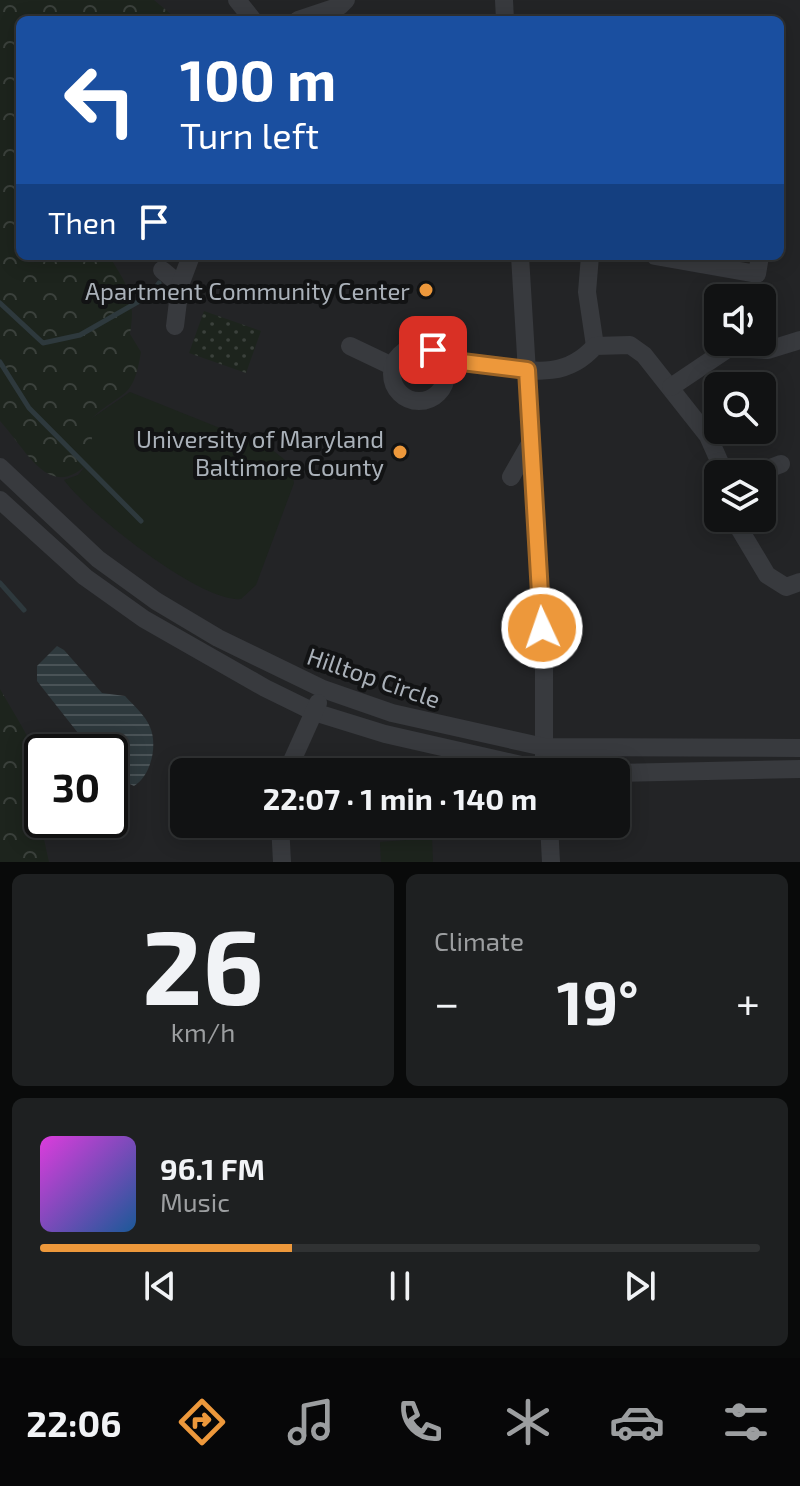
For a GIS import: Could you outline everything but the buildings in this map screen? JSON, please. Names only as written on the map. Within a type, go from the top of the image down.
[{"type":"street","points":[[237,0],[250,16]]},
{"type":"street","points":[[310,16],[340,6],[346,0]]},
{"type":"street","points":[[175,326],[180,285],[189,260]]},
{"type":"street","points":[[520,260],[544,655],[544,758]]},
{"type":"street","points":[[590,260],[587,292],[595,346]]},
{"type":"street","points":[[678,260],[757,274],[759,260]]},
{"type":"street","points":[[162,270],[180,285]]},
{"type":"street","points":[[671,387],[729,348],[768,350],[800,340]]},
{"type":"street","points":[[445,365],[462,362],[527,370],[569,368],[582,361],[595,346],[630,345],[644,355],[671,387],[708,436],[719,460]]},
{"type":"street","points":[[350,346],[392,366]]},
{"type":"street","points":[[413,347],[433,350],[445,365],[442,388],[423,401],[401,395],[392,382],[392,366],[396,357],[413,347]]},
{"type":"street","points":[[511,477],[532,441]]},
{"type":"street","points":[[776,466],[781,464]]},
{"type":"street","name":"Hilltop Circle","points":[[0,467],[98,559],[156,601],[218,638],[323,689],[392,713],[544,747],[800,748]]},
{"type":"street","name":"Hilltop Circle","points":[[0,500],[85,577],[144,619],[207,657],[314,712],[399,738],[485,758]]},
{"type":"street","points":[[742,532],[772,581],[786,587],[800,582]]},
{"type":"street","points":[[293,758],[323,689]]},
{"type":"street","points":[[630,773],[800,769]]},
{"type":"street","points":[[281,838],[282,862]]},
{"type":"street","points":[[550,838],[551,862]]},
{"type":"shaded area","name":"University of Maryland Baltimore County","points":[[0,0],[800,0],[800,862],[0,862]]},
{"type":"shaded area","points":[[57,646],[102,693],[125,696],[148,723],[152,734],[153,751],[149,768],[140,781],[134,786],[128,783],[128,734],[79,734],[37,681],[37,666]]},
{"type":"green space","points":[[0,0],[154,0],[173,16],[16,16],[16,260],[111,260],[129,292],[132,310],[130,334],[141,352],[131,386],[92,418],[92,459],[77,472],[64,477],[53,476],[42,469],[0,421]]},
{"type":"green space","points":[[204,311],[261,331],[246,373],[189,353]]},
{"type":"green space","points":[[130,392],[270,448],[290,464],[294,483],[256,585],[241,599],[200,587],[174,572],[96,513],[64,480],[78,475],[91,459],[92,418]]},
{"type":"green space","points":[[0,689],[25,734],[24,838],[47,838],[44,839],[49,862],[0,862]]},
{"type":"green space","points":[[432,838],[433,862],[381,862],[380,842]]},
{"type":"waterway","points":[[0,303],[43,343],[80,335],[150,295],[159,283]]},
{"type":"waterway","points":[[0,362],[29,408],[141,521]]},
{"type":"waterway","points":[[0,583],[24,610]]},
{"type":"place","name":"Apartment Community Center","points":[[426,290]]},
{"type":"place","name":"University of Maryland Baltimore County","points":[[400,452]]},
{"type":"route","points":[[433,350],[445,365],[462,362],[527,370],[542,628]]}]
